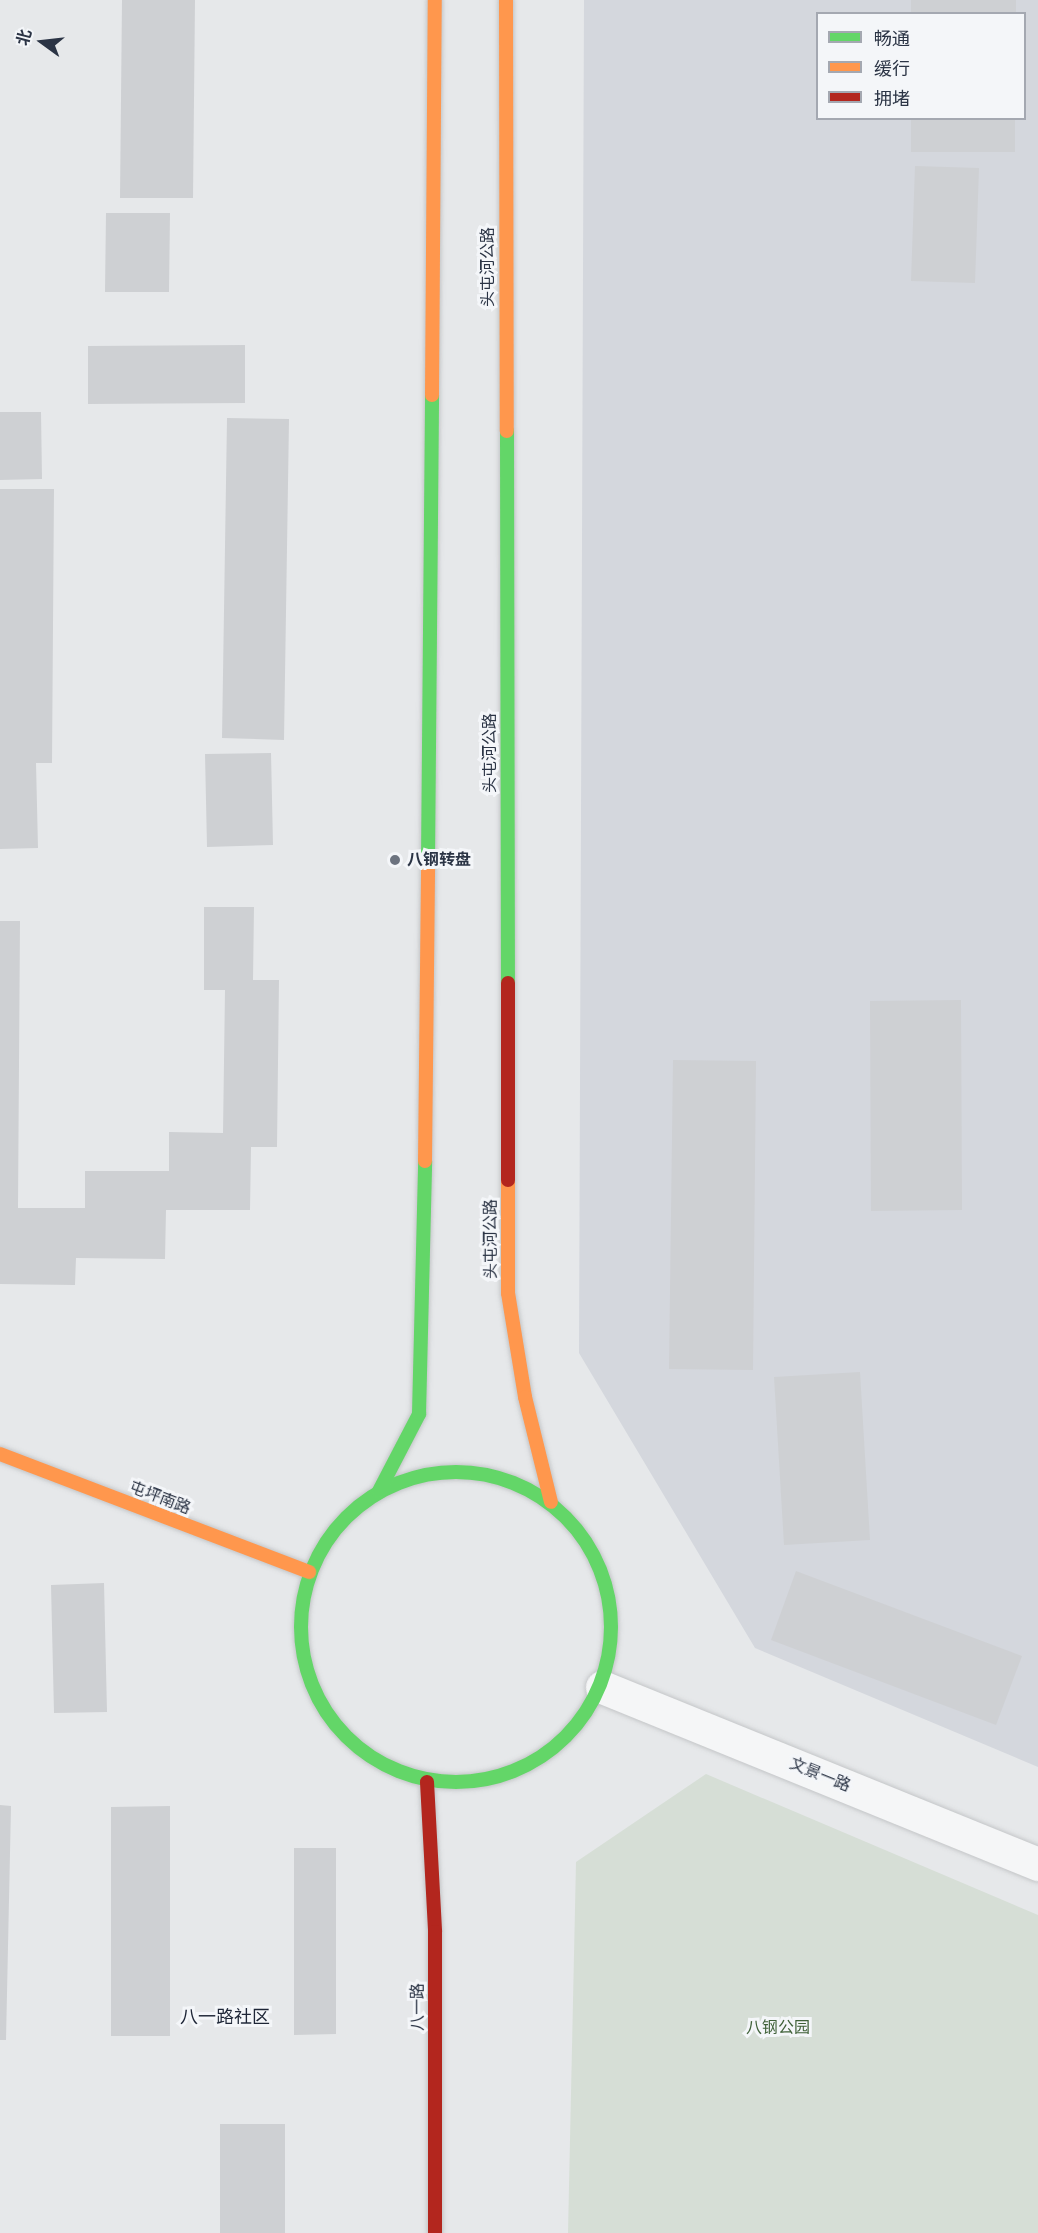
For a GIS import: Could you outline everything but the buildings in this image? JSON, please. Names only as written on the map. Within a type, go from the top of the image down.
[{"type":"main road","points":[[379,1491],[419,1414],[424,1300],[435,0]]},
{"type":"main road","name":"头屯河公路","points":[[506,0],[508,1293],[525,1397],[551,1502]]},
{"type":"main road","name":"屯坪南路","points":[[0,1454],[309,1572]]},
{"type":"main road","points":[[436,1472],[496,1475],[551,1502],[595,1554],[613,1619],[602,1686],[561,1745],[499,1779],[428,1782],[365,1755],[319,1705],[300,1640],[309,1572],[337,1525],[379,1491],[436,1472]]},
{"type":"main road","name":"八一路","points":[[428,1782],[435,1932],[435,2233]]},
{"type":"street","name":"文景一路","points":[[602,1686],[1038,1864]]},
{"type":"shaded area","points":[[584,0],[1038,0],[1038,1767],[755,1648],[579,1353]]},
{"type":"green space","name":"八钢公园","points":[[706,1774],[1038,1915],[1038,2233],[568,2233],[576,1862]]},
{"type":"traffic: fast","points":[[428,861],[432,395]]},
{"type":"traffic: fast","points":[[507,431],[508,983]]},
{"type":"traffic: fast","points":[[379,1491],[419,1414],[425,1161]]},
{"type":"traffic: fast","points":[[456,1472],[486,1475],[529,1490],[554,1507],[576,1529],[593,1554],[604,1582],[611,1627],[608,1657],[593,1700],[576,1725],[554,1747],[529,1764],[501,1775],[456,1782],[426,1779],[383,1764],[358,1747],[336,1725],[319,1700],[308,1672],[301,1627],[304,1597],[319,1554],[336,1529],[358,1507],[383,1490],[411,1479],[456,1472]]},
{"type":"traffic: slow","points":[[432,395],[435,0]]},
{"type":"traffic: slow","points":[[506,0],[507,431]]},
{"type":"traffic: slow","points":[[425,1161],[428,861]]},
{"type":"traffic: slow","points":[[508,1180],[508,1293],[525,1397],[551,1502]]},
{"type":"traffic: slow","points":[[0,1454],[309,1572]]},
{"type":"traffic: jam","points":[[508,983],[508,1180]]},
{"type":"traffic: jam","points":[[427,1782],[435,1932],[435,2233]]},
{"type":"place","name":"八钢转盘","points":[[395,860]]},
{"type":"district","name":"八一路社区","points":[[225,2017]]}]
